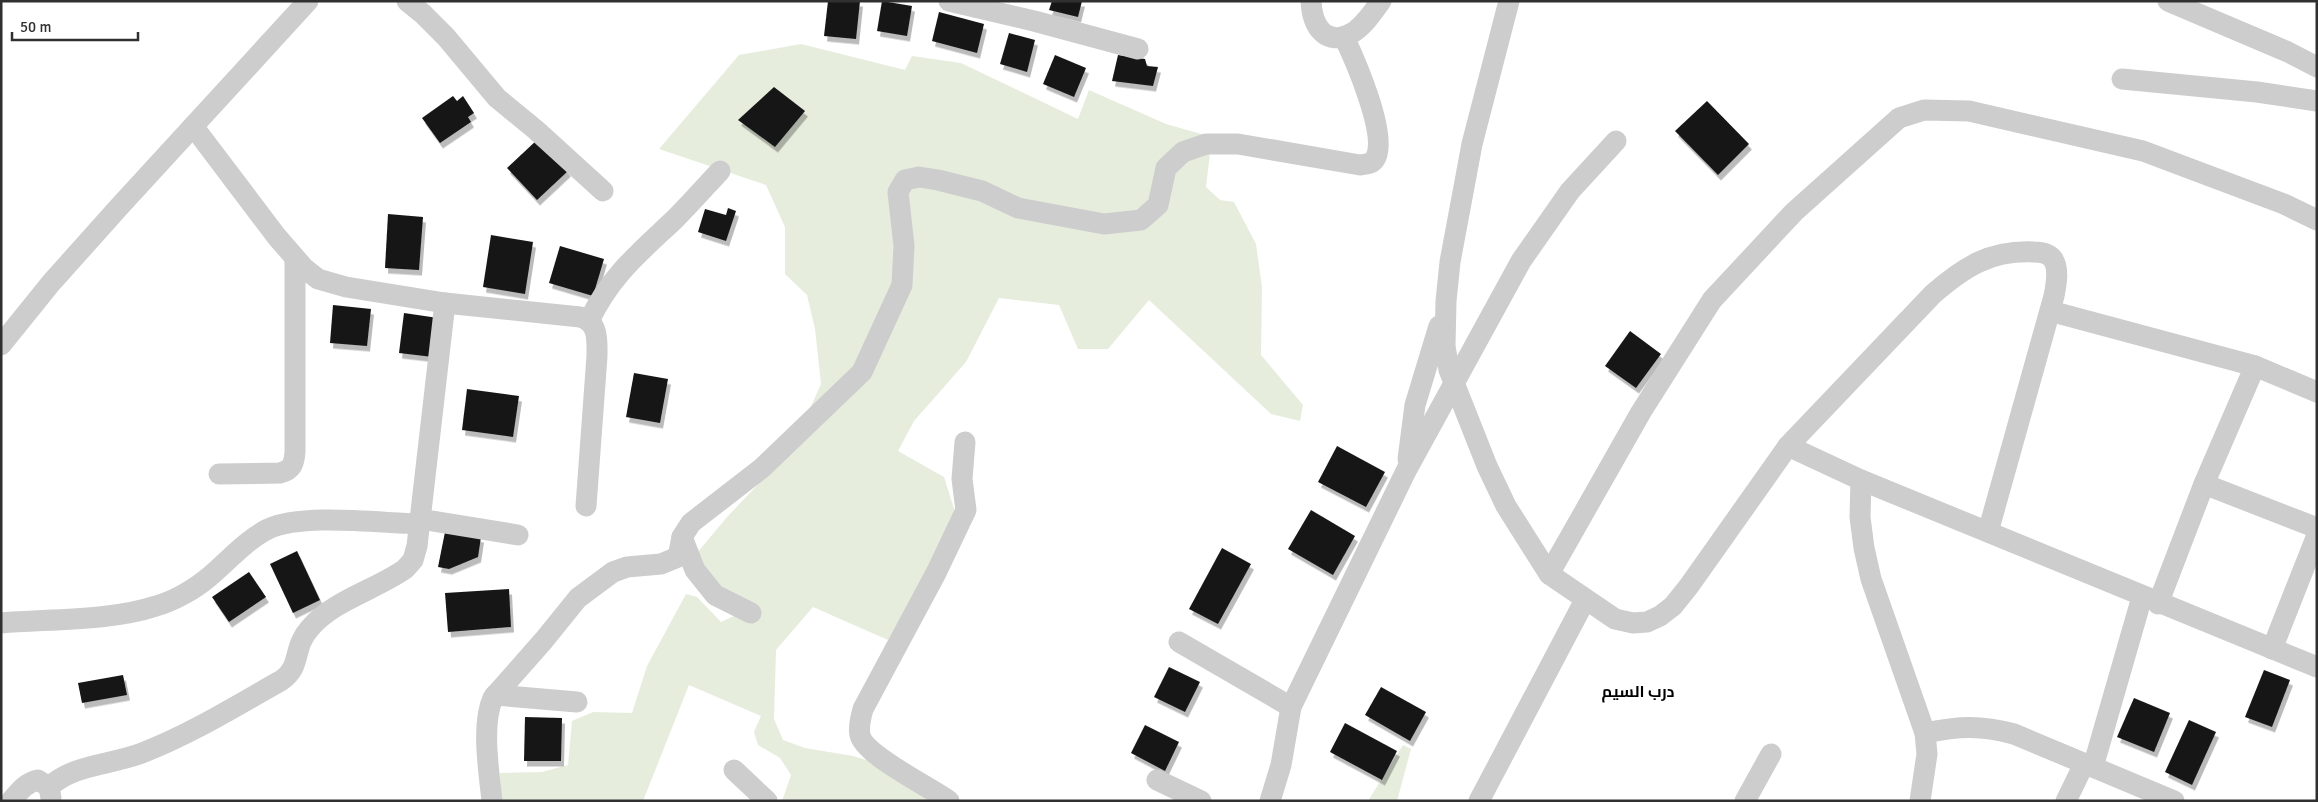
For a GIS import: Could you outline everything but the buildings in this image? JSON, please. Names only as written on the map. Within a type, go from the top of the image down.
[{"type":"street","points":[[1,345],[58,276],[308,1]]},
{"type":"street","points":[[407,1],[446,36],[497,98],[536,130],[603,191]]},
{"type":"street","points":[[949,1],[1034,20],[1138,49]]},
{"type":"street","points":[[1311,1],[1313,19],[1317,29],[1325,35],[1344,36],[1354,32],[1382,1]]},
{"type":"street","points":[[1509,1],[1472,144],[1450,262],[1446,301],[1445,346],[1448,370],[1454,387],[1506,506],[1549,574],[1615,619],[1633,623],[1647,622],[1660,616],[1673,606],[1689,586],[1788,446],[1932,294],[1956,274],[1979,261],[2002,253],[2040,252],[2049,255],[2054,261],[2056,272],[2054,296],[1988,532]]},
{"type":"street","points":[[2168,1],[2288,52],[2317,67]]},
{"type":"street","points":[[492,801],[488,743],[490,705],[495,695],[578,598],[614,572],[627,567],[661,564],[678,557],[682,537],[692,523],[762,468],[862,372],[902,285],[904,246],[898,192],[905,180],[919,176],[938,180],[982,191],[1018,208],[1104,224],[1141,220],[1158,205],[1166,168],[1184,152],[1206,144],[1238,144],[1360,165],[1369,164],[1376,159],[1379,148],[1372,112],[1365,83],[1344,36]]},
{"type":"street","points":[[2122,79],[2256,92],[2317,101]]},
{"type":"street","points":[[1549,574],[1641,412],[1712,300],[1794,212],[1899,118],[1924,110],[1969,111],[2143,151],[2284,204],[2317,220]]},
{"type":"street","points":[[193,126],[295,260],[318,279],[331,284],[445,302],[580,317],[589,321],[597,333],[597,356],[586,506]]},
{"type":"street","points":[[1270,801],[1280,765],[1291,707],[1406,471],[1454,387],[1500,298],[1544,226],[1570,191],[1616,142]]},
{"type":"street","points":[[589,321],[599,300],[619,272],[677,217],[720,171]]},
{"type":"street","points":[[218,474],[280,473],[291,468],[293,465],[295,452],[295,260]]},
{"type":"street","points":[[1406,471],[1415,405],[1446,301]]},
{"type":"street","points":[[12,801],[30,782],[38,780],[50,794],[60,777],[141,753],[195,729],[286,677],[294,669],[300,641],[310,627],[325,614],[405,569],[413,560],[417,546],[445,302]]},
{"type":"street","points":[[2050,311],[2255,366],[2317,392]]},
{"type":"street","points":[[2066,801],[2088,766],[2150,600],[2204,484],[2255,366]]},
{"type":"street","points":[[949,801],[865,746],[860,737],[859,728],[863,709],[936,573],[966,510],[962,479],[965,442]]},
{"type":"street","points":[[1788,446],[1861,480],[2317,668]]},
{"type":"street","points":[[1861,480],[1860,517],[1871,579],[1925,734],[1927,754],[1920,801]]},
{"type":"street","points":[[2204,484],[2317,528]]},
{"type":"street","points":[[1,623],[101,615],[156,606],[181,595],[208,578],[244,546],[268,530],[292,522],[419,522],[518,534]]},
{"type":"street","points":[[2272,649],[2317,535]]},
{"type":"street","points":[[682,537],[695,570],[714,595],[751,613]]},
{"type":"street","points":[[1479,801],[1586,600]]},
{"type":"street","points":[[1180,642],[1291,707]]},
{"type":"street","points":[[495,695],[577,702]]},
{"type":"street","points":[[1925,734],[1948,728],[1971,726],[1992,728],[2014,734],[2174,801]]},
{"type":"street","points":[[1745,801],[1771,754]]},
{"type":"street","points":[[734,770],[767,801]]},
{"type":"street","points":[[1157,780],[1201,801]]},
{"type":"green space","points":[[801,44],[905,70],[912,56],[961,63],[1078,119],[1089,90],[1166,124],[1212,137],[1206,187],[1220,200],[1234,202],[1256,244],[1262,287],[1261,355],[1303,405],[1300,421],[1271,414],[1149,300],[1108,349],[1078,349],[1059,305],[999,298],[966,362],[914,421],[898,451],[944,477],[957,518],[888,640],[813,607],[776,650],[774,719],[783,740],[805,748],[853,756],[880,764],[929,801],[782,801],[791,775],[780,758],[758,745],[754,732],[761,716],[689,685],[643,801],[501,801],[500,773],[542,772],[568,765],[572,721],[593,712],[632,713],[647,666],[686,594],[697,597],[721,622],[736,615],[722,588],[699,567],[697,553],[727,517],[792,449],[821,384],[815,329],[807,295],[785,274],[785,227],[766,185],[659,149],[739,55]]},
{"type":"green space","points":[[1403,745],[1411,749],[1397,801],[1368,801]]},
{"type":"district","name":"درب السيم","points":[[1638,691]]}]
